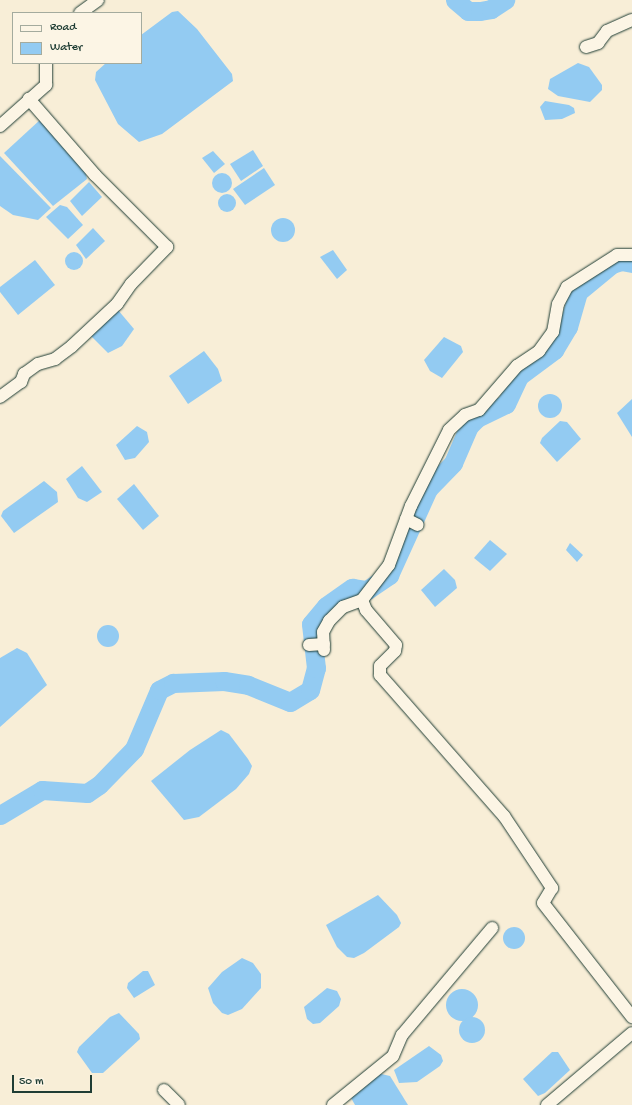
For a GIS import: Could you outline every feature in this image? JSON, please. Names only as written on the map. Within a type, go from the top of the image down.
[{"type":"street","points":[[81,12],[98,0]]},
{"type":"street","points":[[586,46],[598,43],[606,31],[632,20]]},
{"type":"street","points":[[0,126],[46,84],[46,64]]},
{"type":"street","points":[[0,397],[21,382],[24,374],[38,364],[55,359],[77,342],[117,304],[131,284],[167,247],[95,175],[29,99]]},
{"type":"street","points":[[319,646],[329,621],[343,607],[362,600],[374,582],[384,575],[412,522],[449,430],[465,415],[479,410],[517,366],[539,351],[553,332],[558,304],[567,287],[617,255],[632,256]]},
{"type":"street","points":[[362,600],[366,610],[396,645],[395,651],[380,666],[380,675],[504,816],[552,888],[543,903],[632,1017]]},
{"type":"street","points":[[333,1105],[393,1056],[402,1035],[492,928]]},
{"type":"street","points":[[547,1105],[632,1033]]},
{"type":"street","points":[[164,1090],[179,1105]]},
{"type":"water","points":[[178,11],[197,29],[232,74],[233,81],[162,134],[139,142],[118,124],[95,80],[96,72],[105,64],[142,64],[142,34],[172,12]]},
{"type":"water","points":[[578,63],[589,67],[602,85],[602,90],[590,102],[558,96],[548,89],[550,79]]},
{"type":"water","points":[[545,101],[569,105],[574,108],[575,113],[562,119],[545,120],[540,107]]},
{"type":"water","points":[[41,119],[85,170],[87,179],[53,206],[4,153]]},
{"type":"water","points":[[253,150],[263,166],[241,181],[230,164]]},
{"type":"water","points":[[213,151],[225,164],[214,173],[202,158]]},
{"type":"water","points":[[0,156],[51,208],[38,220],[13,215],[0,206]]},
{"type":"water","points":[[264,168],[275,185],[245,205],[233,189]]},
{"type":"water","points":[[222,173],[229,176],[232,183],[229,190],[222,193],[215,190],[212,183],[215,176]]},
{"type":"water","points":[[89,182],[102,197],[82,216],[70,201]]},
{"type":"water","points":[[227,194],[233,197],[236,203],[233,209],[227,212],[221,209],[218,203],[221,197]]},
{"type":"water","points":[[60,205],[67,207],[83,225],[68,239],[46,217]]},
{"type":"water","points":[[283,218],[288,219],[294,225],[294,235],[288,241],[283,242],[278,241],[272,235],[271,230],[272,225],[278,219]]},
{"type":"water","points":[[93,228],[105,241],[86,259],[76,245]]},
{"type":"water","points":[[333,250],[347,270],[337,279],[320,257]]},
{"type":"water","points":[[70,252],[78,252],[83,257],[81,268],[78,270],[70,270],[65,265],[65,257]]},
{"type":"water","points":[[35,260],[55,285],[18,315],[0,292],[0,287]]},
{"type":"water","points":[[118,310],[134,329],[122,346],[108,353],[91,336]]},
{"type":"water","points":[[444,337],[461,346],[463,352],[442,378],[430,371],[424,360]]},
{"type":"water","points":[[204,351],[218,369],[222,381],[188,404],[169,376]]},
{"type":"water","points":[[550,394],[559,397],[562,406],[559,415],[550,418],[541,415],[538,406],[541,397]]},
{"type":"water","points":[[632,399],[632,437],[617,413]]},
{"type":"water","points":[[560,421],[567,422],[581,439],[557,462],[540,443],[542,438]]},
{"type":"water","points":[[137,426],[147,432],[149,442],[135,458],[125,460],[116,445]]},
{"type":"water","points":[[82,466],[102,492],[87,502],[78,498],[66,479]]},
{"type":"water","points":[[44,481],[57,492],[58,502],[14,533],[1,516],[3,511]]},
{"type":"water","points":[[134,484],[159,516],[143,530],[117,499]]},
{"type":"water","points":[[490,540],[507,554],[490,571],[474,558]]},
{"type":"water","points":[[570,543],[583,555],[577,562],[566,550]]},
{"type":"water","points":[[444,569],[455,580],[457,588],[435,607],[421,590]]},
{"type":"water","points":[[104,625],[112,625],[119,632],[119,640],[112,647],[104,647],[97,640],[97,632]]},
{"type":"water","points":[[17,648],[27,653],[47,685],[0,727],[0,658]]},
{"type":"water","points":[[221,730],[229,734],[248,759],[252,766],[249,774],[236,789],[199,817],[184,820],[151,781],[190,750]]},
{"type":"water","points":[[378,895],[397,915],[401,923],[399,927],[364,953],[354,958],[347,957],[337,947],[326,925]]},
{"type":"water","points":[[514,927],[522,930],[525,938],[522,946],[514,949],[506,946],[503,938],[506,930]]},
{"type":"water","points":[[242,958],[253,963],[261,974],[261,988],[242,1009],[228,1015],[222,1013],[213,1003],[208,988],[222,972]]},
{"type":"water","points":[[143,971],[148,971],[155,985],[134,998],[127,988],[128,983]]},
{"type":"water","points":[[327,988],[337,991],[341,999],[339,1006],[320,1023],[313,1024],[307,1019],[304,1007]]},
{"type":"water","points":[[459,989],[465,989],[475,996],[478,1005],[477,1011],[471,1018],[465,1021],[459,1021],[449,1014],[446,1008],[446,1002],[453,992]]},
{"type":"water","points":[[119,1013],[139,1034],[140,1039],[103,1073],[92,1073],[77,1052],[79,1047],[110,1017]]},
{"type":"water","points":[[472,1017],[481,1021],[485,1030],[481,1039],[472,1043],[463,1039],[459,1030],[463,1021]]},
{"type":"water","points":[[429,1046],[441,1055],[443,1061],[440,1066],[417,1082],[399,1083],[394,1070]]},
{"type":"water","points":[[552,1052],[558,1052],[570,1070],[545,1093],[538,1096],[523,1079]]},
{"type":"water","points":[[377,1073],[390,1076],[408,1105],[355,1105],[350,1096]]},
{"type":"waterway","points":[[455,0],[468,11],[491,9],[505,0]]},
{"type":"waterway","points":[[0,815],[42,790],[87,793],[99,785],[134,749],[159,690],[173,683],[224,681],[248,685],[290,702],[310,690],[316,668],[311,624],[326,606],[352,588],[367,590],[389,575],[428,489],[453,463],[469,426],[477,418],[506,404],[519,376],[554,350],[568,327],[578,292],[612,264],[621,261],[632,263]]}]
